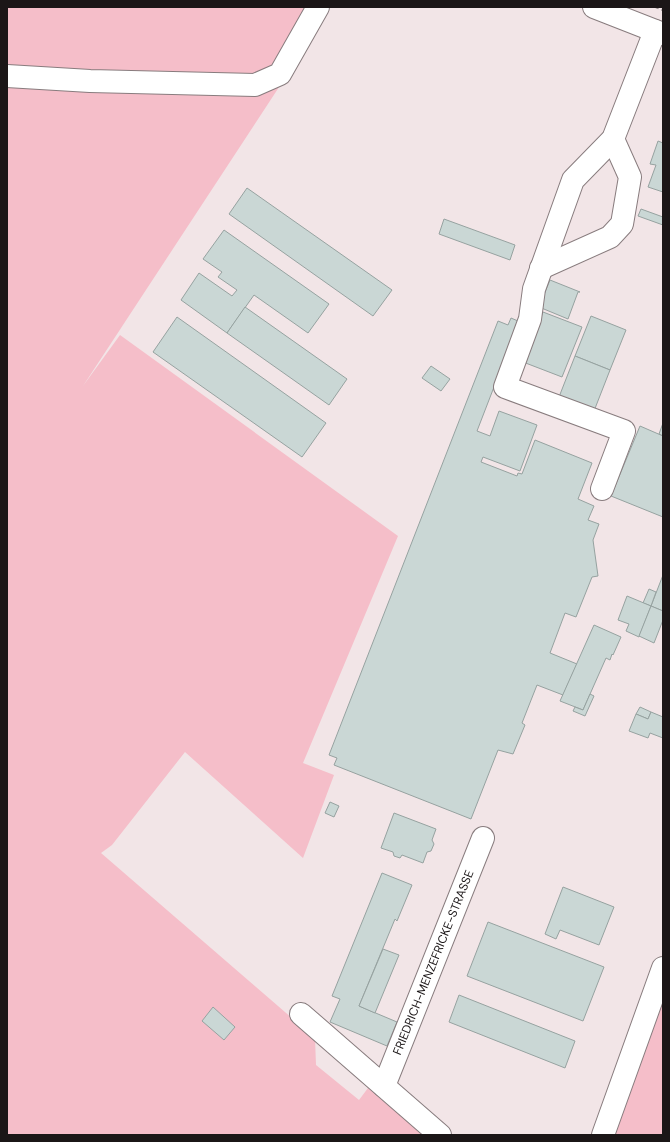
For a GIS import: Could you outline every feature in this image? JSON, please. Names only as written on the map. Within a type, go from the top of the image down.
[{"type":"street","points":[[7,76],[255,85],[280,74],[318,7]]},
{"type":"street","points":[[594,7],[659,33],[613,139],[572,180],[534,289],[530,319],[505,387],[624,431],[602,489]]},
{"type":"street","points":[[541,268],[610,237],[622,224],[630,177],[613,139]]},
{"type":"street","name":"FRIEDRICH-MENZEFRICKE-STRASSE","points":[[384,1086],[483,838]]},
{"type":"street","points":[[603,1135],[663,968]]},
{"type":"street","points":[[301,1014],[440,1135]]},
{"type":"path","points":[[656,7],[663,10]]},
{"type":"shaded area","points":[[7,7],[318,7],[325,17],[83,386],[120,335],[398,536],[303,763],[334,775],[303,858],[185,752],[112,845],[101,853],[315,1038],[316,1065],[359,1100],[368,1088],[423,1135],[7,1135]]},
{"type":"shaded area","points":[[663,1000],[663,1135],[613,1135]]},
{"type":"building","points":[[658,141],[663,143],[663,192],[648,187],[656,165],[650,164]]},
{"type":"building","points":[[247,188],[392,290],[373,316],[229,214]]},
{"type":"building","points":[[641,209],[663,217],[663,225],[638,216]]},
{"type":"building","points":[[444,219],[515,245],[510,260],[439,234]]},
{"type":"building","points":[[224,230],[329,304],[308,333],[254,295],[227,333],[181,300],[199,273],[232,296],[237,290],[218,277],[222,272],[203,259]]},
{"type":"building","points":[[550,280],[580,292],[578,292],[568,319],[539,307]]},
{"type":"building","points":[[245,307],[347,379],[329,405],[227,333]]},
{"type":"building","points":[[543,312],[582,327],[562,377],[523,362]]},
{"type":"building","points":[[591,316],[626,330],[610,370],[575,356]]},
{"type":"building","points":[[177,317],[326,423],[302,457],[153,352]]},
{"type":"building","points":[[511,318],[518,321],[477,431],[490,436],[499,411],[537,425],[520,471],[483,457],[481,462],[517,476],[518,473],[522,474],[535,440],[592,463],[578,499],[594,506],[588,520],[599,524],[593,540],[598,576],[592,577],[576,617],[565,613],[550,653],[577,664],[563,695],[537,685],[522,723],[525,725],[513,754],[498,750],[471,819],[334,765],[337,758],[329,755],[498,321],[508,325]]},
{"type":"building","points":[[575,356],[610,370],[594,411],[559,397]]},
{"type":"building","points":[[431,366],[450,379],[441,391],[422,378]]},
{"type":"building","points":[[663,423],[663,436],[659,434]]},
{"type":"building","points":[[640,426],[663,436],[663,517],[611,496]]},
{"type":"building","points":[[663,575],[663,611],[651,606]]},
{"type":"building","points":[[649,589],[656,592],[651,606],[643,603]]},
{"type":"building","points":[[627,596],[651,606],[639,637],[626,631],[629,624],[618,620]]},
{"type":"building","points":[[651,606],[663,611],[663,620],[654,643],[639,636]]},
{"type":"building","points":[[594,625],[621,637],[610,660],[606,658],[583,710],[560,701]]},
{"type":"building","points":[[590,694],[594,696],[585,716],[573,711],[575,707],[583,710]]},
{"type":"building","points":[[640,707],[651,712],[648,719],[636,714]]},
{"type":"building","points":[[651,712],[663,717],[663,738],[650,733],[648,738],[629,731],[636,714],[648,719]]},
{"type":"building","points":[[330,802],[339,806],[334,817],[325,813]]},
{"type":"building","points":[[394,813],[436,829],[432,840],[434,844],[431,851],[427,852],[423,863],[402,855],[400,858],[394,856],[393,852],[381,848]]},
{"type":"building","points":[[382,873],[412,885],[397,921],[395,919],[359,1006],[397,1022],[387,1046],[330,1022],[340,999],[332,996]]},
{"type":"building","points":[[563,887],[614,907],[599,945],[560,930],[556,939],[545,934]]},
{"type":"building","points":[[488,922],[604,967],[583,1021],[467,976]]},
{"type":"building","points":[[383,949],[399,955],[375,1013],[359,1006]]},
{"type":"building","points":[[459,995],[575,1041],[565,1068],[449,1022]]},
{"type":"building","points":[[213,1007],[235,1027],[224,1040],[202,1021]]}]
